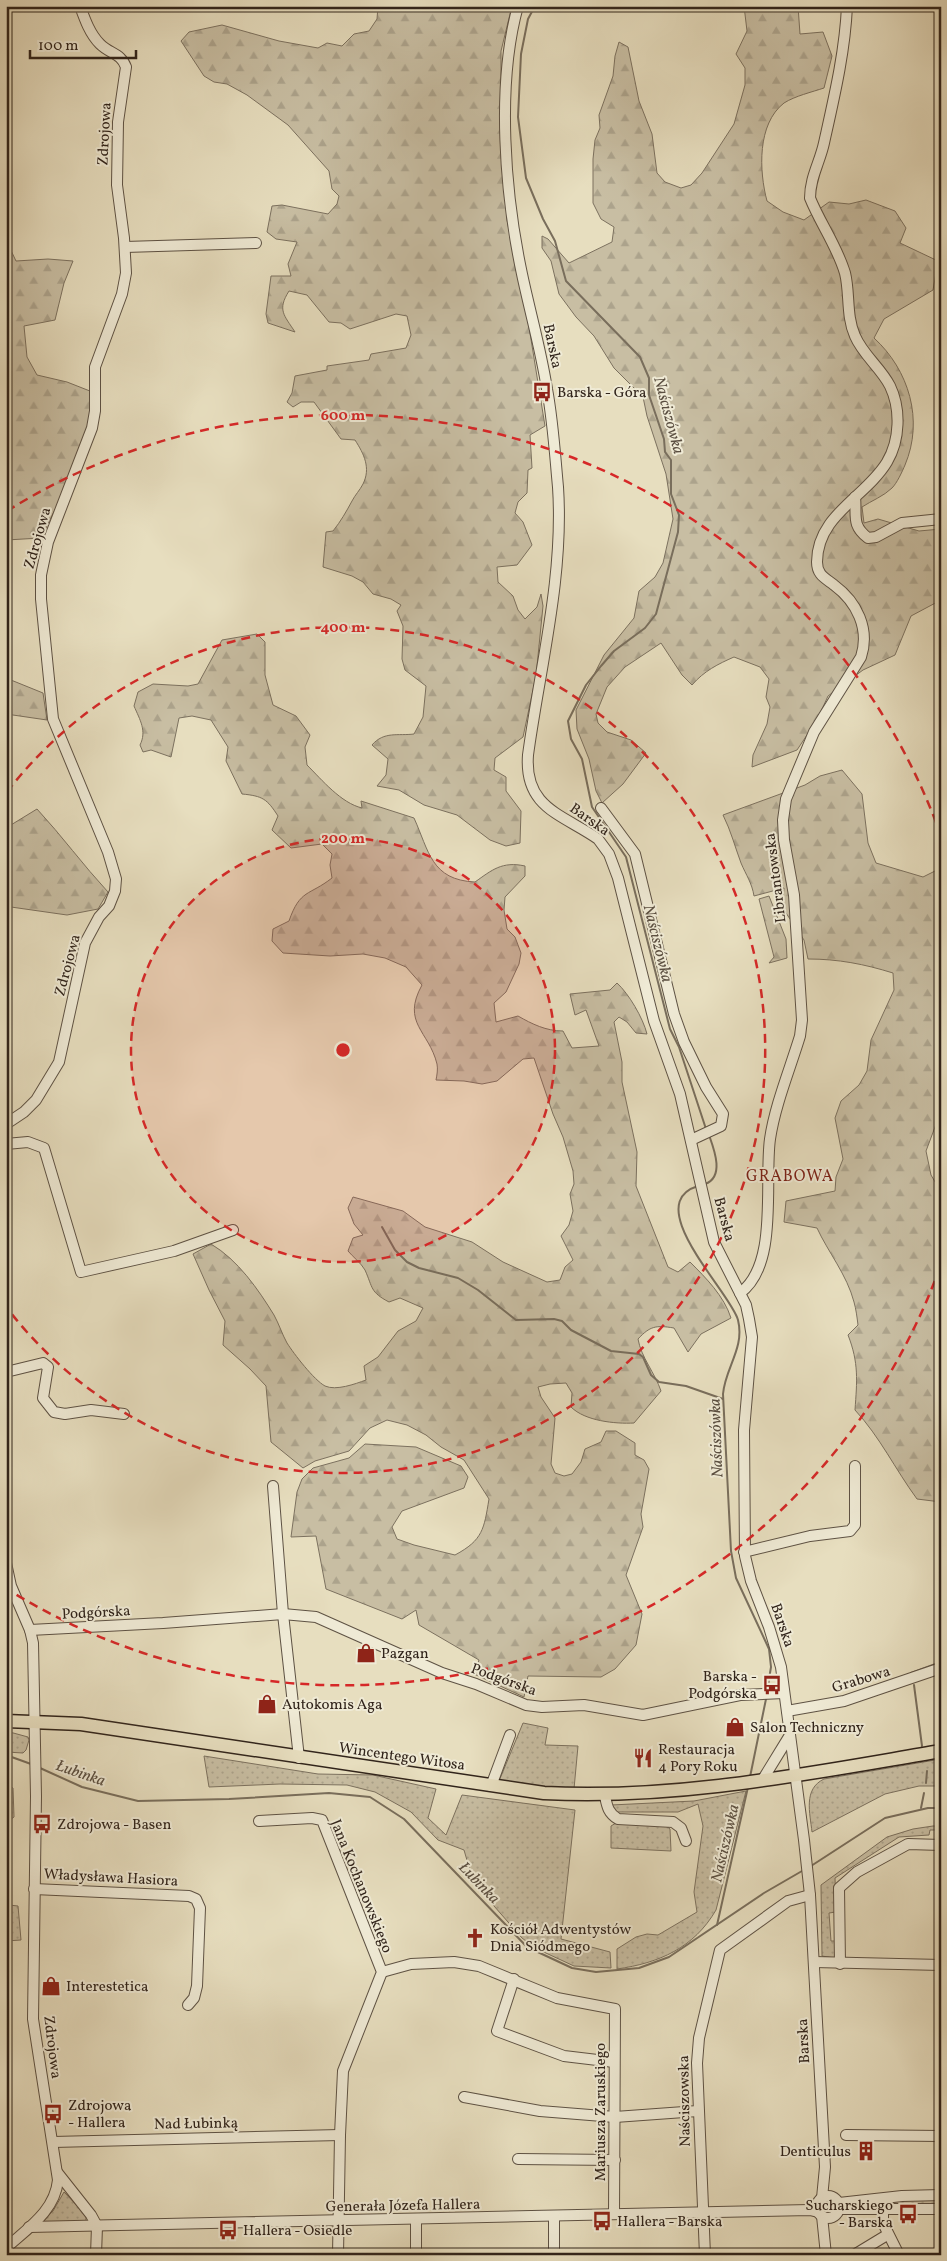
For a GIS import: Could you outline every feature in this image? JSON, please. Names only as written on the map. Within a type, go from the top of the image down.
[{"type":"main road","name":"Wincentego Witosa","points":[[6,1721],[80,1724],[544,1794],[605,1796],[661,1793],[760,1780],[941,1751]]},
{"type":"street","name":"Zdrojowa","points":[[6,1124],[24,1112],[36,1100],[59,1062],[85,943],[99,917],[109,906],[115,891],[116,879],[108,852],[53,719],[49,695],[41,575],[48,542],[92,428],[95,411],[95,367],[122,294],[126,274],[125,247],[117,185],[118,122],[126,67],[123,58],[102,46],[93,37],[80,6]]},
{"type":"street","name":"Barska","points":[[518,6],[506,64],[507,158],[511,214],[548,390],[558,509],[554,590],[528,755],[527,774],[534,793],[543,804],[598,839],[613,862],[636,942],[654,1021],[695,1138],[698,1172],[714,1242],[746,1305],[752,1337],[744,1430],[744,1552],[751,1581],[776,1649],[787,1711],[804,1840],[810,1892],[828,2207],[825,2239],[826,2255]]},
{"type":"street","name":"Librantowska","points":[[740,1293],[753,1281],[766,1238],[770,1139],[800,1036],[802,1020],[794,895],[784,840],[783,820],[786,799],[814,732],[861,657],[865,646],[866,634],[861,618],[844,594],[822,577],[818,570],[817,560],[822,541],[840,509],[855,497],[887,462],[898,426],[896,407],[890,386],[855,336],[841,260],[810,198],[810,187],[824,145],[846,36],[847,6]]},
{"type":"street","points":[[125,247],[256,243]]},
{"type":"street","points":[[855,497],[855,521],[858,531],[868,538],[876,537],[902,523],[941,519]]},
{"type":"street","points":[[600,808],[635,854],[674,1014],[684,1042],[706,1087],[723,1114],[721,1126],[695,1138]]},
{"type":"street","points":[[6,1144],[28,1142],[44,1148],[81,1272],[174,1251],[233,1230]]},
{"type":"street","points":[[6,1372],[43,1363],[48,1367],[43,1398],[54,1412],[65,1414],[91,1410],[124,1414]]},
{"type":"street","points":[[744,1552],[810,1536],[850,1531],[855,1525],[854,1466]]},
{"type":"street","points":[[273,1486],[299,1758]]},
{"type":"street","name":"Zdrojowa","points":[[6,1563],[11,1586],[30,1630],[33,1643],[36,1743],[33,2020],[57,2172],[57,2189],[53,2201],[40,2218],[6,2248]]},
{"type":"street","name":"Podgórska","points":[[30,1630],[163,1624],[284,1614],[316,1617],[442,1673],[476,1684],[526,1705],[542,1707],[584,1705],[643,1715],[740,1695],[784,1693]]},
{"type":"street","name":"Grabowa","points":[[787,1711],[844,1701],[941,1668]]},
{"type":"street","points":[[491,1786],[510,1735]]},
{"type":"street","points":[[760,1780],[790,1735]]},
{"type":"street","points":[[605,1796],[608,1810],[611,1815],[618,1819],[673,1822],[681,1828],[686,1842]]},
{"type":"street","name":"Jana Kochanowskiego","points":[[259,1821],[312,1818],[322,1820],[382,1972],[343,2071],[338,2255]]},
{"type":"street","points":[[840,1964],[839,1888],[857,1872],[908,1844],[941,1845]]},
{"type":"street","name":"Władysława Hasiora","points":[[34,1889],[189,1896],[196,1899],[200,1908],[197,1986],[194,1998],[188,2005]]},
{"type":"street","name":"Naściszowska","points":[[705,2255],[698,2111],[698,2038],[720,1950],[788,1901],[810,1892]]},
{"type":"street","points":[[382,1972],[411,1964],[454,1962],[479,1966],[514,1979],[497,2031],[564,2056],[614,2062]]},
{"type":"street","points":[[814,1962],[941,1965]]},
{"type":"street","name":"Mariusza Zaruskiego","points":[[514,1979],[557,1998],[615,2010],[616,2160],[614,2214]]},
{"type":"street","points":[[464,2097],[540,2111],[615,2117],[698,2111]]},
{"type":"street","points":[[846,2134],[941,2136]]},
{"type":"street","name":"Nad Łubinką","points":[[53,2142],[340,2135]]},
{"type":"street","points":[[518,2159],[616,2160]]},
{"type":"street","points":[[57,2172],[92,2215],[97,2226],[96,2255]]},
{"type":"street","points":[[828,2207],[902,2196],[941,2195]]},
{"type":"street","points":[[828,2207],[883,2210],[941,2208]]},
{"type":"street","name":"Generała Józefa Hallera","points":[[29,2227],[339,2222],[828,2207]]},
{"type":"street","points":[[883,2210],[883,2223],[887,2235],[899,2255]]},
{"type":"street","points":[[554,2216],[554,2255]]},
{"type":"street","points":[[416,2220],[416,2255]]},
{"type":"street","points":[[854,2255],[887,2235]]},
{"type":"green space","points":[[378,6],[512,6],[501,51],[501,126],[507,220],[529,327],[545,426],[530,435],[532,468],[528,470],[527,493],[518,502],[515,513],[523,522],[532,545],[517,565],[497,567],[498,582],[513,596],[518,610],[525,619],[537,607],[541,594],[543,606],[536,676],[523,737],[495,758],[494,770],[506,777],[506,791],[521,811],[520,843],[506,846],[490,840],[457,815],[424,805],[399,790],[377,786],[386,775],[388,759],[372,745],[386,736],[414,734],[423,717],[426,686],[405,670],[402,659],[403,626],[397,611],[401,605],[391,599],[373,594],[363,582],[352,576],[323,567],[326,532],[333,531],[336,527],[365,478],[366,467],[361,451],[355,440],[341,439],[314,402],[301,402],[293,407],[287,402],[292,393],[295,376],[327,370],[327,366],[369,360],[371,354],[406,348],[411,335],[407,316],[396,314],[350,329],[341,323],[329,322],[307,295],[289,291],[283,303],[283,312],[295,332],[268,323],[266,314],[271,276],[291,276],[288,264],[297,242],[276,239],[267,232],[272,206],[282,205],[328,214],[337,204],[339,196],[332,189],[329,171],[288,125],[247,95],[227,84],[214,82],[204,76],[181,41],[189,32],[222,25],[279,41],[318,48],[327,43],[342,46],[354,34],[369,31],[377,19]]},
{"type":"green space","points":[[744,6],[798,6],[800,34],[823,32],[832,56],[824,88],[798,96],[784,103],[775,112],[769,123],[762,149],[762,176],[767,201],[783,212],[804,220],[829,202],[849,204],[866,200],[895,211],[906,228],[900,243],[938,261],[933,290],[884,319],[874,338],[896,365],[904,380],[913,413],[913,431],[911,448],[896,483],[885,494],[862,507],[864,523],[878,519],[919,531],[941,529],[941,600],[911,616],[895,655],[863,670],[828,696],[817,720],[797,750],[752,767],[753,755],[767,724],[770,707],[766,697],[769,679],[760,667],[734,657],[712,668],[692,685],[682,675],[661,643],[625,667],[607,687],[596,714],[598,723],[607,732],[631,740],[646,753],[623,784],[602,803],[596,791],[589,759],[577,729],[576,710],[604,655],[634,618],[639,591],[655,577],[663,563],[673,519],[666,474],[647,416],[643,397],[614,368],[594,336],[576,317],[559,294],[551,261],[542,248],[542,236],[548,239],[569,263],[612,242],[614,227],[601,219],[593,203],[593,159],[595,140],[600,128],[599,115],[613,76],[615,56],[619,42],[628,47],[639,101],[652,134],[657,173],[665,182],[681,188],[691,185],[702,173],[734,124],[745,85],[745,68],[736,54],[747,31]]},
{"type":"green space","points":[[6,240],[16,261],[48,259],[73,261],[64,283],[55,320],[24,326],[27,357],[37,375],[67,382],[95,393],[80,459],[41,538],[6,540]]},
{"type":"green space","points":[[257,634],[265,642],[265,675],[273,705],[296,716],[310,735],[305,747],[307,765],[332,790],[347,801],[362,808],[361,801],[414,818],[434,862],[440,870],[449,876],[475,882],[492,870],[504,866],[525,866],[525,876],[505,897],[504,910],[507,929],[515,937],[521,953],[519,964],[506,992],[494,1003],[496,1022],[518,1016],[551,1030],[563,1031],[572,1048],[599,1046],[586,1010],[575,1015],[570,994],[610,990],[617,983],[631,1000],[647,1034],[636,1033],[627,1022],[619,1017],[614,1022],[622,1062],[622,1082],[637,1152],[636,1186],[668,1267],[678,1272],[690,1262],[719,1295],[731,1318],[701,1334],[688,1352],[674,1328],[650,1329],[638,1339],[642,1352],[661,1391],[634,1423],[601,1421],[577,1412],[571,1407],[572,1393],[566,1383],[538,1387],[541,1397],[555,1418],[551,1464],[555,1473],[564,1476],[572,1474],[581,1462],[585,1449],[601,1442],[606,1431],[616,1431],[635,1443],[635,1455],[644,1460],[649,1469],[641,1514],[643,1527],[626,1575],[642,1614],[636,1645],[615,1669],[601,1677],[528,1676],[524,1697],[474,1674],[479,1660],[419,1625],[416,1610],[402,1619],[326,1589],[316,1536],[291,1537],[297,1492],[302,1479],[313,1468],[349,1458],[365,1444],[416,1447],[461,1466],[468,1477],[464,1488],[402,1511],[392,1527],[397,1539],[455,1555],[477,1539],[481,1533],[489,1499],[464,1460],[407,1425],[387,1420],[370,1428],[349,1451],[315,1461],[303,1468],[271,1442],[266,1386],[223,1345],[225,1321],[193,1254],[211,1244],[230,1258],[247,1276],[274,1315],[290,1348],[320,1383],[334,1388],[366,1380],[364,1366],[378,1357],[398,1331],[416,1321],[423,1308],[400,1298],[389,1302],[378,1295],[373,1289],[363,1267],[348,1251],[353,1238],[363,1235],[354,1224],[348,1208],[353,1197],[403,1211],[425,1227],[472,1242],[503,1262],[547,1282],[560,1280],[565,1267],[573,1260],[561,1236],[569,1225],[573,1211],[570,1194],[574,1184],[573,1171],[563,1137],[534,1058],[523,1059],[497,1081],[482,1084],[436,1080],[437,1064],[415,1018],[416,998],[422,985],[406,967],[385,958],[363,954],[330,956],[283,953],[272,941],[273,929],[289,921],[301,898],[332,878],[330,865],[332,854],[322,844],[291,848],[272,830],[278,816],[264,799],[242,794],[226,761],[228,747],[211,720],[192,716],[179,718],[171,757],[151,750],[143,752],[140,745],[143,730],[134,706],[138,692],[153,684],[188,686],[198,684],[222,640]]},
{"type":"green space","points":[[6,678],[43,693],[47,720],[6,714]]},
{"type":"green space","points":[[842,770],[862,794],[868,843],[876,863],[923,877],[941,868],[941,1111],[926,1151],[931,1175],[941,1192],[941,1502],[917,1499],[880,1442],[855,1410],[856,1363],[848,1335],[858,1325],[851,1292],[817,1228],[784,1222],[786,1201],[835,1191],[836,1177],[843,1159],[835,1118],[841,1101],[859,1085],[867,1071],[871,1040],[894,990],[893,973],[851,963],[808,959],[804,940],[782,907],[784,888],[754,896],[723,815],[805,785],[820,776]]},
{"type":"green space","points":[[37,809],[108,892],[98,909],[67,915],[11,907],[6,904],[6,828]]},
{"type":"green space","points":[[769,896],[786,939],[787,958],[769,963],[774,957],[759,899]]},
{"type":"green space","points":[[523,1723],[548,1728],[545,1745],[578,1746],[574,1789],[541,1789],[499,1781]]},
{"type":"green space","points":[[6,1731],[28,1737],[26,1750],[23,1753],[6,1752]]},
{"type":"green space","points":[[204,1756],[318,1774],[373,1775],[436,1789],[428,1818],[446,1835],[462,1795],[575,1810],[561,1939],[610,1952],[611,1968],[574,1966],[535,1948],[522,1938],[494,1906],[471,1874],[464,1850],[438,1840],[411,1812],[375,1792],[347,1785],[280,1784],[209,1787]]},
{"type":"green space","points":[[941,1759],[941,1786],[919,1786],[885,1794],[812,1832],[809,1810],[810,1795],[817,1783],[824,1779]]},
{"type":"green space","points":[[6,1784],[13,1788],[14,1817],[6,1823]]},
{"type":"green space","points":[[746,1791],[716,1910],[707,1923],[686,1944],[674,1952],[647,1963],[617,1969],[617,1949],[636,1937],[647,1934],[658,1935],[697,1912],[694,1892],[703,1826],[698,1804],[678,1812],[617,1812],[611,1810],[611,1805],[694,1801]]},
{"type":"green space","points":[[616,1823],[665,1825],[670,1829],[671,1851],[611,1848],[611,1826]]},
{"type":"green space","points":[[941,1826],[941,1830],[930,1830],[929,1835],[899,1837],[835,1878],[836,1912],[829,1913],[831,1941],[836,1941],[837,1953],[834,1958],[822,1956],[821,1885],[887,1837],[913,1829]]},
{"type":"green space","points":[[6,1847],[10,1865],[9,1905],[18,1906],[21,1940],[6,1941]]},
{"type":"green space","points":[[64,2192],[86,2215],[86,2220],[83,2222],[44,2222],[44,2219],[53,2211]]},
{"type":"green space","points":[[941,2199],[941,2205],[858,2206],[873,2201]]},
{"type":"waterway","name":"Naściszówka","points":[[535,6],[528,19],[521,54],[518,117],[526,178],[543,219],[555,241],[566,281],[640,357],[649,378],[649,395],[664,439],[665,452],[671,460],[671,494],[679,515],[678,532],[656,614],[645,628],[614,651],[601,666],[586,685],[568,721],[571,739],[582,759],[592,807],[626,857],[670,1029],[679,1047],[706,1129]]},
{"type":"waterway","name":"Naściszówka","points":[[705,1184],[715,1175],[716,1169],[715,1155],[709,1135]]},
{"type":"waterway","name":"Naściszówka","points":[[698,1186],[683,1196],[679,1211],[683,1229],[694,1250],[738,1320],[739,1340],[727,1375],[723,1394],[731,1551],[736,1578],[769,1649],[771,1667],[767,1691]]},
{"type":"waterway","points":[[382,1227],[395,1250],[407,1262],[419,1268],[458,1278],[478,1290],[516,1320],[554,1319],[562,1321],[571,1330],[611,1351],[639,1354],[643,1357],[651,1375],[659,1382],[686,1386],[723,1399]]},
{"type":"waterway","points":[[911,1673],[941,1662]]},
{"type":"waterway","points":[[914,1685],[922,1746]]},
{"type":"waterway","name":"Naściszówka","points":[[750,1777],[766,1699]]},
{"type":"waterway","name":"Łubinka","points":[[6,1755],[31,1764]]},
{"type":"waterway","name":"Łubinka","points":[[40,1768],[82,1787],[138,1801],[229,1799],[329,1793],[370,1797],[404,1819],[527,1947],[572,1968],[596,1972],[639,1968],[669,1957],[764,1893],[802,1871]]},
{"type":"waterway","points":[[926,1783],[927,1771]]},
{"type":"waterway","name":"Naściszówka","points":[[717,1925],[748,1787]]},
{"type":"waterway","points":[[921,1808],[924,1793]]},
{"type":"waterway","name":"Łubinka","points":[[811,1866],[885,1818],[928,1808],[941,1808]]},
{"type":"place","name":"Barska - Góra","points":[[542,392]]},
{"type":"place","name":"Pazgan","points":[[366,1653]]},
{"type":"place","name":"Barska - Podgórska","points":[[772,1685]]},
{"type":"place","name":"Autokomis Aga","points":[[267,1704]]},
{"type":"place","name":"Salon Techniczny","points":[[735,1727]]},
{"type":"place","name":"Restauracja 4 Pory Roku","points":[[643,1758]]},
{"type":"place","name":"Zdrojowa - Basen","points":[[42,1824]]},
{"type":"place","name":"Kościół Adwentystów Dnia Siódmego","points":[[475,1938]]},
{"type":"place","name":"Interestetica","points":[[51,1986]]},
{"type":"place","name":"Zdrojowa - Hallera","points":[[53,2114]]},
{"type":"place","name":"Denticulus","points":[[866,2151]]},
{"type":"place","name":"Sucharskiego - Barska","points":[[908,2214]]},
{"type":"place","name":"Hallera - Barska","points":[[602,2221]]},
{"type":"place","name":"Hallera - Osiedle","points":[[228,2230]]},
{"type":"district","name":"GRABOWA","points":[[790,1175]]}]
